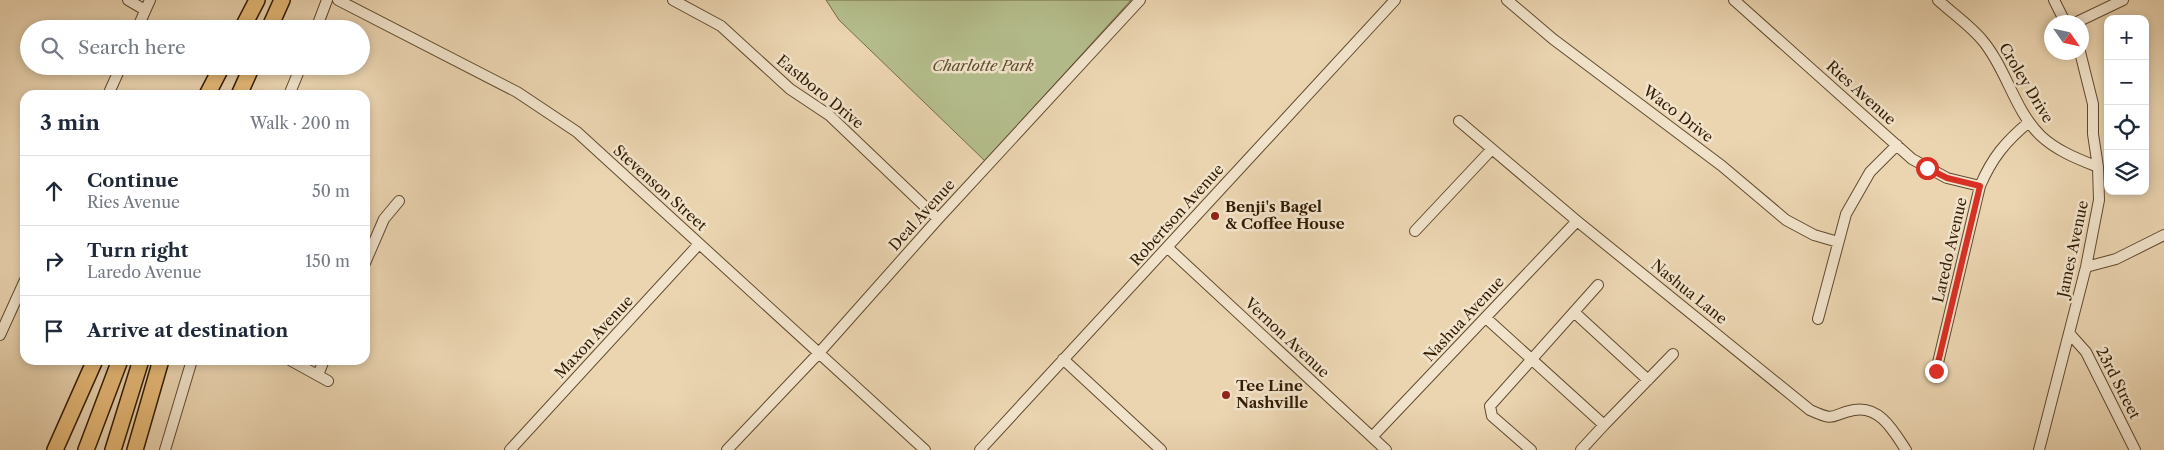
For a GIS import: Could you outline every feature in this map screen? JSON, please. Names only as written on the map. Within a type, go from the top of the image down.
[{"type":"highway","points":[[248,20],[258,0]]},
{"type":"highway","points":[[273,20],[282,0]]},
{"type":"highway","points":[[210,90],[217,75]]},
{"type":"highway","points":[[220,90],[226,75]]},
{"type":"highway","points":[[241,90],[248,75]]},
{"type":"highway","points":[[55,450],[92,365]]},
{"type":"highway","points":[[90,450],[118,365]]},
{"type":"highway","points":[[113,450],[139,365]]},
{"type":"highway","points":[[135,450],[160,365]]},
{"type":"highway","points":[[86,450],[113,380]]},
{"type":"street","points":[[128,0],[148,5],[141,20]]},
{"type":"street","points":[[319,20],[327,0]]},
{"type":"street","name":"Stevenson Street","points":[[338,0],[525,97],[576,132],[924,450]]},
{"type":"street","name":"Eastboro Drive","points":[[674,0],[721,26],[790,89],[814,103],[829,115],[938,219]]},
{"type":"street","name":"Deal Avenue","points":[[727,450],[818,354],[938,219],[1140,0]]},
{"type":"street","name":"Robertson Avenue","points":[[980,450],[1168,248],[1394,0]]},
{"type":"street","name":"Waco Drive","points":[[1507,0],[1553,38],[1722,166],[1786,220],[1814,235],[1838,242]]},
{"type":"street","name":"Ries Avenue","points":[[1734,0],[1897,145],[1927,168],[1947,178],[1980,186]]},
{"type":"street","name":"Croley Drive","points":[[1938,0],[1983,40],[2002,68],[2029,122],[2042,137],[2057,148],[2098,167]]},
{"type":"street","points":[[2054,0],[2062,15]]},
{"type":"street","points":[[2089,16],[2123,0]]},
{"type":"street","name":"James Avenue","points":[[2039,450],[2086,267],[2099,200],[2098,167],[2093,134],[2093,104],[2082,60]]},
{"type":"street","points":[[110,90],[116,75]]},
{"type":"street","points":[[292,90],[298,75]]},
{"type":"street","name":"Nashua Lane","points":[[1459,121],[1577,221],[1810,410],[1824,417],[1834,418],[1854,410],[1870,411],[1883,418],[1906,450]]},
{"type":"street","name":"Laredo Avenue","points":[[1936,371],[1980,186],[1987,169],[2006,141],[2029,122]]},
{"type":"street","points":[[1818,319],[1846,214],[1870,172],[1897,145]]},
{"type":"street","points":[[1414,231],[1492,149]]},
{"type":"street","points":[[370,251],[384,219],[399,201]]},
{"type":"street","name":"Nashua Avenue","points":[[1372,437],[1577,221]]},
{"type":"street","points":[[2086,267],[2116,259],[2164,235]]},
{"type":"street","name":"Maxon Avenue","points":[[510,450],[700,244]]},
{"type":"street","name":"Vernon Avenue","points":[[1168,248],[1386,450]]},
{"type":"street","points":[[1528,449],[1492,416],[1490,406],[1598,285]]},
{"type":"street","points":[[0,334],[20,291]]},
{"type":"street","points":[[1574,312],[1648,380]]},
{"type":"street","points":[[1486,318],[1604,425]]},
{"type":"street","name":"23rd Street","points":[[2069,333],[2086,352],[2135,450]]},
{"type":"street","points":[[1581,450],[1673,354]]},
{"type":"street","points":[[1063,359],[1161,450]]},
{"type":"street","points":[[165,450],[190,365]]},
{"type":"street","points":[[299,365],[328,381]]},
{"type":"street","points":[[318,375],[322,365]]},
{"type":"green space","name":"Charlotte Park","points":[[826,0],[1131,0],[985,161],[839,20]]},
{"type":"place","name":"Benji's Bagel & Coffee House","points":[[1215,216]]},
{"type":"place","name":"Tee Line Nashville","points":[[1226,395]]},
{"type":"route","points":[[1927,168],[1947,178],[1980,186],[1936,371]]}]
